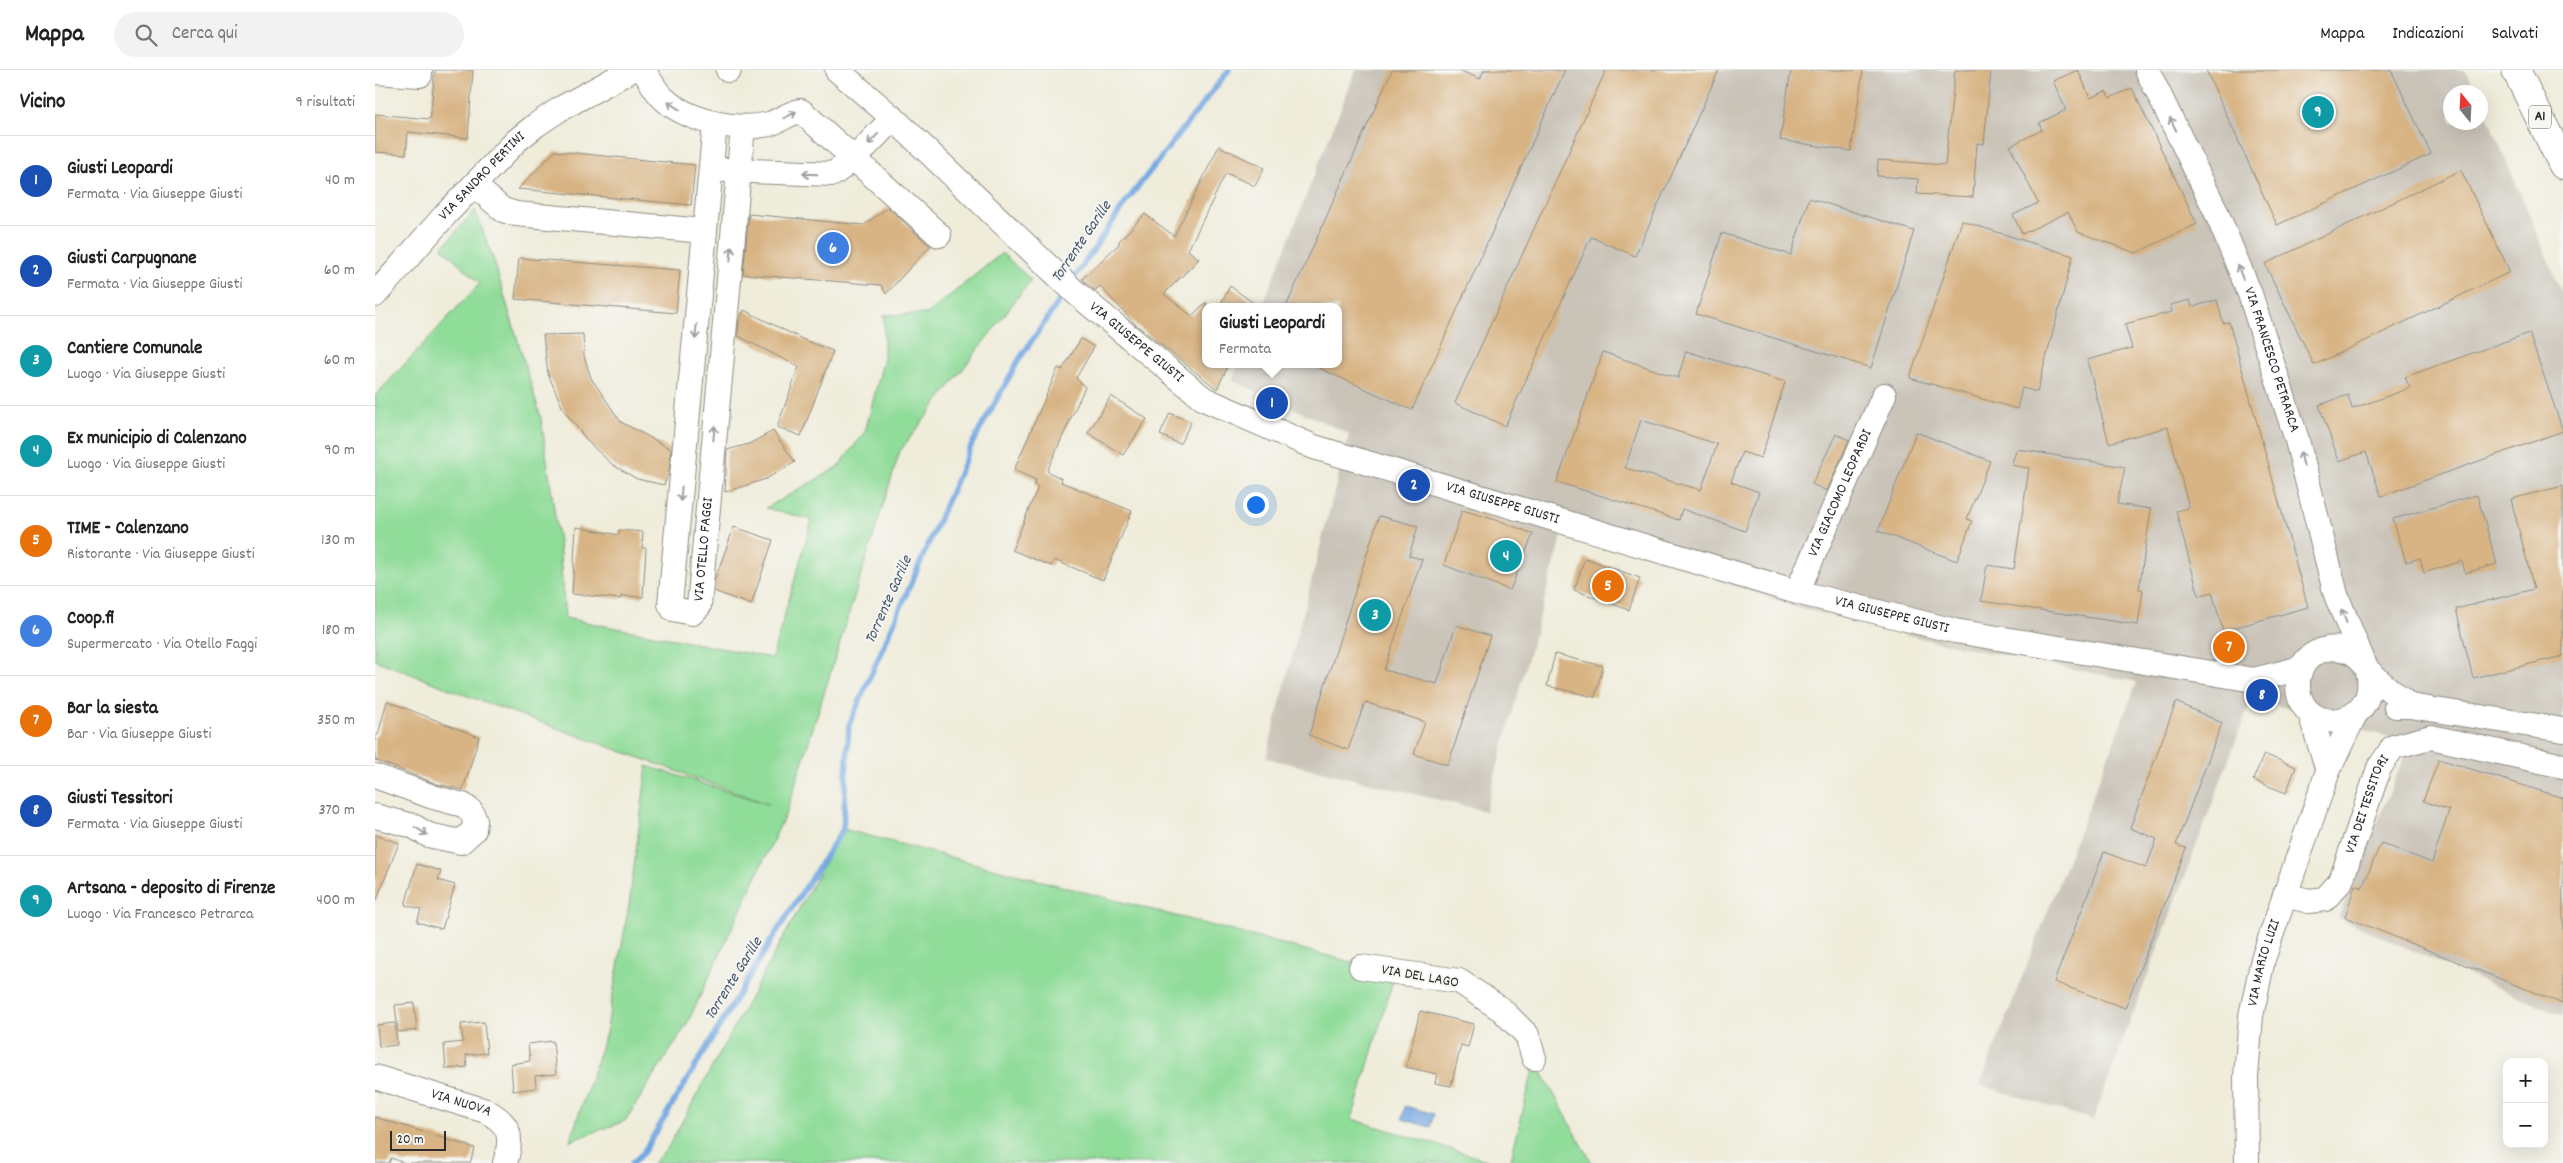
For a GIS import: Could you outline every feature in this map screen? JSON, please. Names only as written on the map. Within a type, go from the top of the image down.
[{"type":"highway","name":"A1","points":[[2516,70],[2563,165]]},
{"type":"street","name":"VIA FRANCESCO PETRARCA","points":[[2147,70],[2215,209],[2249,294],[2297,440],[2333,587],[2365,666]]},
{"type":"street","points":[[643,71],[663,98],[682,111],[715,124],[743,127],[770,124],[801,111],[939,235]]},
{"type":"street","name":"VIA SANDRO PERTINI","points":[[375,296],[474,184],[516,141],[536,125],[611,83],[643,71]]},
{"type":"street","points":[[375,72],[420,73]]},
{"type":"street","name":"VIA GIUSEPPE GIUSTI","points":[[836,72],[893,118],[1076,293],[1204,399],[1315,447],[1797,592],[1955,631],[2254,680],[2306,708],[2321,719],[2345,720],[2360,710],[2410,706],[2563,730]]},
{"type":"street","points":[[710,168],[739,172],[833,174],[854,159],[893,118]]},
{"type":"street","name":"VIA OTELLO FAGGI","points":[[715,124],[670,604],[673,609],[692,613],[699,606],[726,294],[743,127]]},
{"type":"street","points":[[474,184],[503,210],[516,214],[704,231]]},
{"type":"street","points":[[700,291],[726,294]]},
{"type":"street","name":"VIA GIACOMO LEOPARDI","points":[[1797,592],[1884,395]]},
{"type":"street","name":"VIA GIUSEPPE GIUSTI","points":[[2254,680],[2301,668],[2308,658],[2318,651],[2330,648],[2348,651],[2410,706]]},
{"type":"street","points":[[2360,710],[2369,695],[2371,683],[2365,666]]},
{"type":"street","points":[[2301,668],[2297,680],[2298,692],[2306,708],[2328,771]]},
{"type":"street","name":"VIA MARIO LUZI","points":[[2247,1163],[2246,1076],[2251,1016],[2263,959],[2328,771],[2360,710]]},
{"type":"street","name":"VIA DEI TESSITORI","points":[[2285,895],[2309,901],[2325,899],[2341,881],[2379,768],[2393,747],[2431,737],[2563,766]]},
{"type":"street","points":[[375,776],[433,797],[463,804],[471,811],[475,821],[474,830],[461,842],[428,835],[413,826],[375,816]]},
{"type":"street","name":"VIA DEL LAGO","points":[[1361,967],[1459,981],[1502,1010],[1527,1035],[1534,1058]]},
{"type":"street","name":"VIA NUOVA","points":[[375,1077],[486,1111],[501,1119],[510,1137],[505,1163]]},
{"type":"shaded area","points":[[1356,70],[2465,70],[2473,85],[2443,85],[2443,130],[2488,130],[2488,118],[2563,295],[2563,1016],[2338,918],[2410,743],[2252,698],[2093,1120],[1980,1085],[2137,682],[1937,642],[1792,606],[1565,526],[1485,811],[1266,758],[1349,434],[1232,380],[1237,368],[1342,368],[1342,303],[1264,303]]},
{"type":"green space","points":[[475,210],[493,258],[541,418],[559,543],[565,618],[772,658],[812,520],[766,508],[838,467],[865,432],[884,358],[884,315],[927,314],[1002,253],[1031,280],[900,451],[787,811],[686,1026],[625,1121],[570,1141],[606,1033],[629,905],[647,766],[768,804],[470,697],[375,660],[375,396],[480,283],[442,248]]},
{"type":"green space","points":[[843,829],[1382,970],[1394,977],[1352,1119],[1496,1163],[653,1163],[667,1149]]},
{"type":"green space","points":[[1534,1058],[1592,1163],[1510,1163],[1532,1074]]},
{"type":"water","points":[[1405,1106],[1434,1114],[1430,1127],[1402,1119]]},
{"type":"building","points":[[435,70],[473,70],[468,138],[408,132],[406,154],[375,152],[375,114],[430,119]]},
{"type":"building","points":[[1392,70],[1459,70],[1480,79],[1484,70],[1565,70],[1412,410],[1319,368],[1342,368],[1342,303],[1288,303]]},
{"type":"building","points":[[1606,70],[1719,70],[1635,256],[1591,237],[1505,426],[1455,403]]},
{"type":"building","points":[[1791,70],[1863,70],[1851,151],[1780,140]]},
{"type":"building","points":[[1955,70],[1991,70],[1984,144],[1977,143],[1973,197],[1917,194],[1918,179],[1877,176],[1878,160],[1945,165]]},
{"type":"building","points":[[2078,70],[2090,98],[2106,91],[2110,98],[2132,88],[2197,224],[2136,253],[2078,232],[2068,212],[2022,234],[2013,215],[2038,203],[2010,146],[2042,130],[2039,123],[2066,110],[2053,81]]},
{"type":"building","points":[[2206,70],[2391,70],[2431,154],[2277,225]]},
{"type":"building","points":[[1219,146],[1264,168],[1255,186],[1226,173],[1188,250],[1199,259],[1164,294],[1192,316],[1202,306],[1202,368],[1227,368],[1217,389],[1135,324],[1100,286],[1095,291],[1082,279],[1120,243],[1118,242],[1145,214],[1174,236]]},
{"type":"building","points":[[555,151],[695,165],[691,205],[518,189]]},
{"type":"building","points":[[2461,170],[2510,272],[2314,365],[2265,264]]},
{"type":"building","points":[[1809,198],[1914,231],[1871,368],[1696,314],[1722,233],[1791,255]]},
{"type":"building","points":[[888,207],[930,246],[886,294],[881,285],[743,274],[749,214],[864,225]]},
{"type":"building","points":[[1962,221],[2073,256],[2037,392],[2022,388],[2017,409],[1910,378]]},
{"type":"building","points":[[519,258],[680,270],[676,313],[515,299]]},
{"type":"building","points":[[1230,286],[1253,303],[1221,303]]},
{"type":"building","points":[[2190,300],[2192,307],[2217,300],[2223,323],[2229,322],[2308,607],[2223,631],[2212,592],[2199,596],[2176,511],[2189,508],[2168,427],[2109,443],[2087,360],[2132,348],[2125,324],[2172,312],[2170,305]]},
{"type":"building","points":[[744,310],[802,339],[833,351],[801,436],[777,427],[799,367],[738,336],[739,321]]},
{"type":"building","points":[[2529,333],[2563,431],[2381,496],[2366,452],[2339,461],[2319,405],[2348,395],[2352,409],[2410,388],[2405,377]]},
{"type":"building","points":[[583,334],[584,356],[591,378],[621,422],[671,449],[669,473],[664,485],[637,479],[613,465],[588,442],[563,409],[548,374],[543,335]]},
{"type":"building","points":[[1081,339],[1094,347],[1076,378],[1085,387],[1047,471],[1062,479],[1061,482],[1132,511],[1103,580],[1054,560],[1051,566],[1012,550],[1038,487],[1034,485],[1036,480],[1014,470],[1058,368],[1062,370]]},
{"type":"building","points":[[1686,351],[1785,382],[1761,458],[1742,452],[1731,482],[1759,492],[1745,531],[1682,509],[1679,520],[1557,482],[1603,352],[1678,378]],"holes":[[[1641,420],[1717,444],[1701,490],[1625,468]]]},
{"type":"building","points":[[1111,396],[1147,419],[1123,455],[1088,433]]},
{"type":"building","points":[[1170,413],[1191,422],[1180,444],[1160,435]]},
{"type":"building","points":[[773,431],[795,462],[766,479],[725,492],[727,450],[749,444]]},
{"type":"building","points":[[1916,432],[1990,461],[1967,519],[1972,521],[1957,561],[1878,531]]},
{"type":"building","points":[[1836,434],[1849,440],[1827,491],[1812,484]]},
{"type":"building","points":[[2017,449],[2125,467],[2117,504],[2151,509],[2139,589],[2143,590],[2138,625],[1981,601],[1987,565],[2014,569],[2029,468],[2011,465]]},
{"type":"building","points":[[2563,486],[2563,656],[2473,678],[2456,609],[2534,589],[2511,499]]},
{"type":"building","points":[[2477,495],[2497,564],[2465,573],[2462,561],[2424,573],[2420,558],[2406,562],[2393,519]]},
{"type":"building","points":[[1462,510],[1503,522],[1533,534],[1510,590],[1444,565]]},
{"type":"building","points":[[1379,516],[1418,526],[1409,556],[1422,559],[1384,670],[1437,684],[1456,625],[1490,636],[1448,765],[1414,754],[1425,722],[1365,702],[1348,750],[1309,735]]},
{"type":"building","points":[[576,527],[619,535],[619,530],[643,532],[642,548],[646,548],[643,597],[621,596],[621,599],[572,594]]},
{"type":"building","points":[[734,527],[773,540],[751,605],[714,591],[715,579]]},
{"type":"building","points":[[1585,558],[1640,578],[1629,610],[1574,590]]},
{"type":"building","points":[[1555,654],[1603,666],[1595,697],[1547,686]]},
{"type":"building","points":[[387,701],[479,737],[463,790],[437,784],[375,760],[375,736],[378,735]]},
{"type":"building","points":[[2176,702],[2222,723],[2176,845],[2186,848],[2125,1008],[2054,982],[2104,852],[2146,868],[2157,839],[2130,828]]},
{"type":"building","points":[[2264,754],[2296,767],[2286,793],[2253,780]]},
{"type":"building","points":[[2439,759],[2563,798],[2563,1004],[2345,917],[2355,885],[2362,888],[2381,843],[2432,863],[2449,810],[2423,801]]},
{"type":"building","points":[[375,835],[399,843],[376,901],[375,900]]},
{"type":"building","points":[[417,864],[441,871],[438,880],[455,885],[442,929],[417,922],[421,909],[405,905]]},
{"type":"building","points":[[414,1003],[417,1030],[398,1032],[395,1005]]},
{"type":"building","points":[[1420,1011],[1474,1024],[1468,1047],[1461,1045],[1451,1086],[1435,1083],[1437,1074],[1406,1067]]},
{"type":"building","points":[[484,1022],[487,1053],[466,1055],[467,1067],[446,1069],[444,1044],[463,1042],[461,1024]]},
{"type":"building","points":[[395,1023],[397,1045],[379,1047],[377,1025]]},
{"type":"building","points":[[553,1041],[556,1074],[535,1076],[536,1088],[513,1091],[511,1064],[530,1061],[528,1044]]},
{"type":"building","points":[[375,1117],[475,1148],[470,1163],[405,1163],[391,1158],[389,1163],[375,1163]]},
{"type":"waterway","name":"Torrente Garille","points":[[1072,281],[1126,202],[1229,70]]},
{"type":"waterway","name":"Torrente Garille","points":[[632,1163],[643,1153],[772,939],[843,829],[849,725],[973,442],[1020,358],[1066,291]]},
{"type":"place","name":"Artsana - deposito di Firenze","points":[[2318,112]]},
{"type":"place","name":"Coop.fi","points":[[833,248]]},
{"type":"place","name":"Giusti Leopardi","points":[[1272,403]]},
{"type":"place","name":"Giusti Carpugnane","points":[[1414,485]]},
{"type":"place","name":"Ex municipio di Calenzano","points":[[1506,556]]},
{"type":"place","name":"TIME - Calenzano","points":[[1608,586]]},
{"type":"place","name":"Cantiere Comunale","points":[[1375,615]]},
{"type":"place","name":"Bar la siesta","points":[[2229,647]]},
{"type":"place","name":"Giusti Tessitori","points":[[2262,695]]}]
